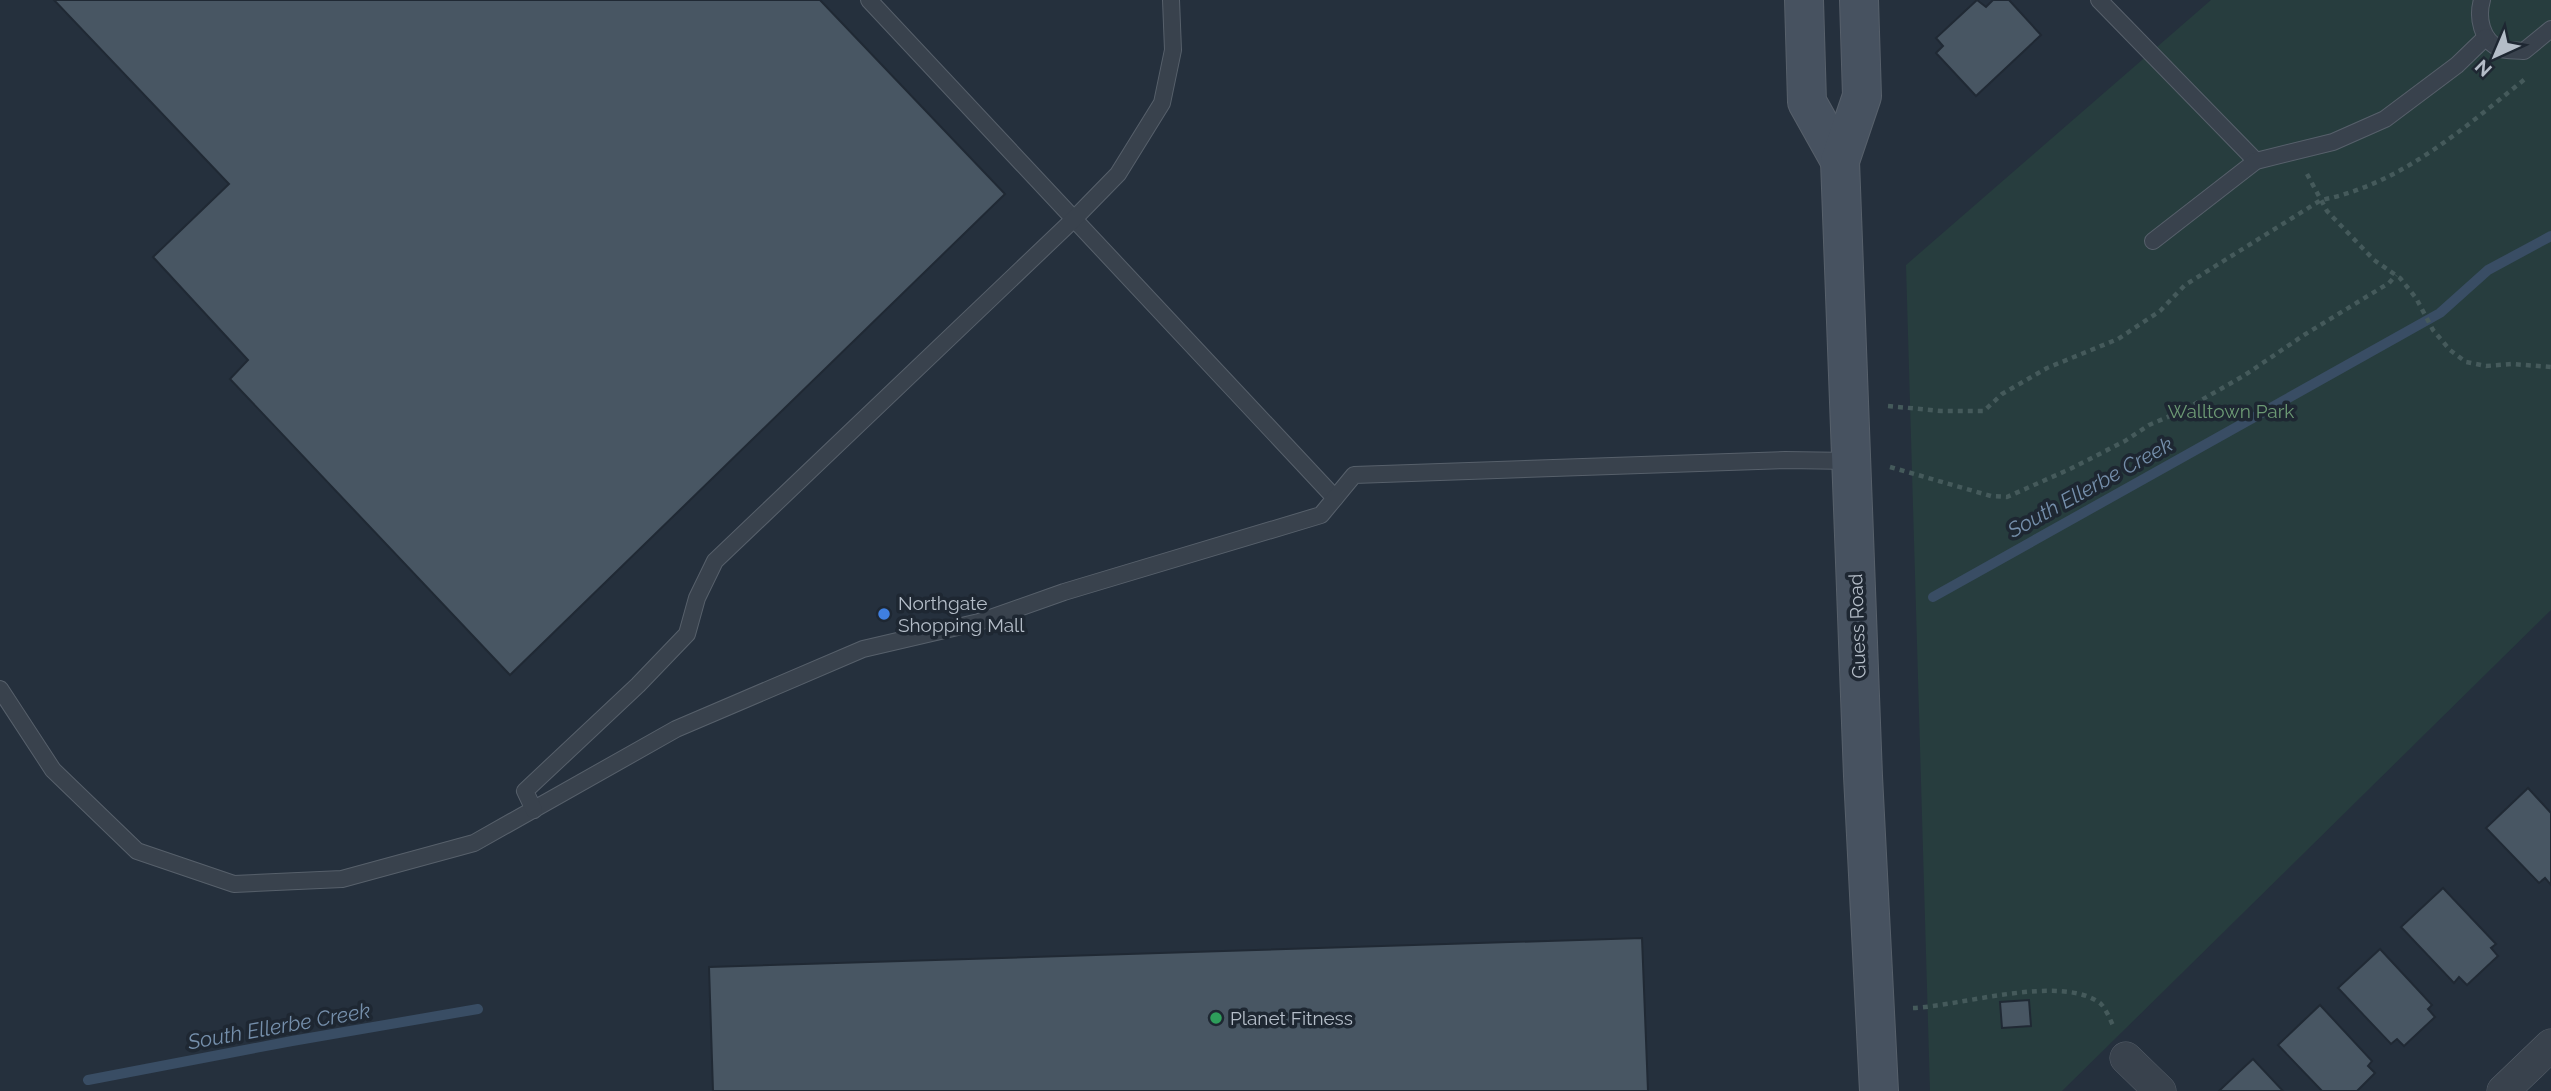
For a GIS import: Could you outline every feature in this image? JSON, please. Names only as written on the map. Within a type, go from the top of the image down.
[{"type":"main road","name":"Guess Road","points":[[1804,0],[1807,103],[1840,161]]},
{"type":"main road","name":"Guess Road","points":[[1859,0],[1862,96],[1840,161],[1863,776],[1879,1091]]},
{"type":"street","points":[[2503,1091],[2551,1045]]},
{"type":"street","points":[[2126,1058],[2160,1091]]},
{"type":"lane","points":[[869,0],[1335,498]]},
{"type":"lane","points":[[534,810],[525,790],[638,685],[687,634],[697,598],[715,561],[1118,174],[1161,103],[1173,50],[1171,0]]},
{"type":"lane","points":[[2099,0],[2256,161]]},
{"type":"lane","points":[[2482,0],[2478,13],[2486,37],[2501,49],[2524,51],[2551,29]]},
{"type":"lane","points":[[2153,241],[2256,161],[2333,142],[2385,119],[2458,65],[2486,37]]},
{"type":"lane","points":[[0,689],[52,770],[137,852],[234,884],[342,879],[474,843],[676,729],[863,649],[979,622],[1064,592],[1321,515],[1354,475],[1771,460],[1851,461]]},
{"type":"path","points":[[1849,407],[1897,405],[1941,411],[1984,411],[2002,394],[2047,368],[2118,339],[2160,312],[2185,285],[2321,200],[2344,196],[2406,169],[2530,75]]},
{"type":"path","points":[[2294,152],[2327,211],[2374,260],[2396,275],[2416,298],[2434,330],[2450,350],[2466,362],[2486,366],[2512,364],[2551,367]]},
{"type":"path","points":[[1851,461],[1900,469],[1991,496],[2007,497],[2103,452],[2149,425],[2185,410],[2389,283],[2396,275]]},
{"type":"path","points":[[1875,1010],[1923,1008],[2040,990],[2075,992],[2101,1004],[2111,1021]]},
{"type":"green space","name":"Walltown Park","points":[[2211,0],[2551,0],[2551,610],[2062,1091],[1930,1091],[1906,265]]},
{"type":"building","points":[[54,0],[820,0],[1005,194],[510,675],[230,379],[248,360],[153,257],[229,184]]},
{"type":"building","points":[[1977,0],[1986,7],[1993,0],[2009,0],[2041,35],[1976,96],[1936,53],[1943,46],[1936,38]]},
{"type":"building","points":[[2528,788],[2551,813],[2551,885],[2545,878],[2539,883],[2486,828]]},
{"type":"building","points":[[2443,888],[2496,944],[2491,948],[2498,956],[2467,985],[2459,977],[2454,983],[2401,927]]},
{"type":"building","points":[[1642,938],[1648,1091],[713,1091],[709,967]]},
{"type":"building","points":[[2380,949],[2432,1005],[2428,1009],[2435,1017],[2404,1046],[2397,1039],[2391,1044],[2338,988]]},
{"type":"building","points":[[2029,1000],[2031,1026],[2002,1028],[2000,1002]]},
{"type":"building","points":[[2320,1005],[2372,1061],[2368,1066],[2375,1073],[2357,1091],[2322,1091],[2278,1045]]},
{"type":"building","points":[[2253,1059],[2283,1091],[2219,1091],[2240,1071]]},
{"type":"waterway","name":"South Ellerbe Creek","points":[[1933,597],[2440,313],[2488,270],[2551,236]]},
{"type":"waterway","name":"South Ellerbe Creek","points":[[88,1080],[478,1009]]},
{"type":"place","name":"Northgate Shopping Mall","points":[[884,614]]},
{"type":"place","name":"Planet Fitness","points":[[1216,1018]]}]
